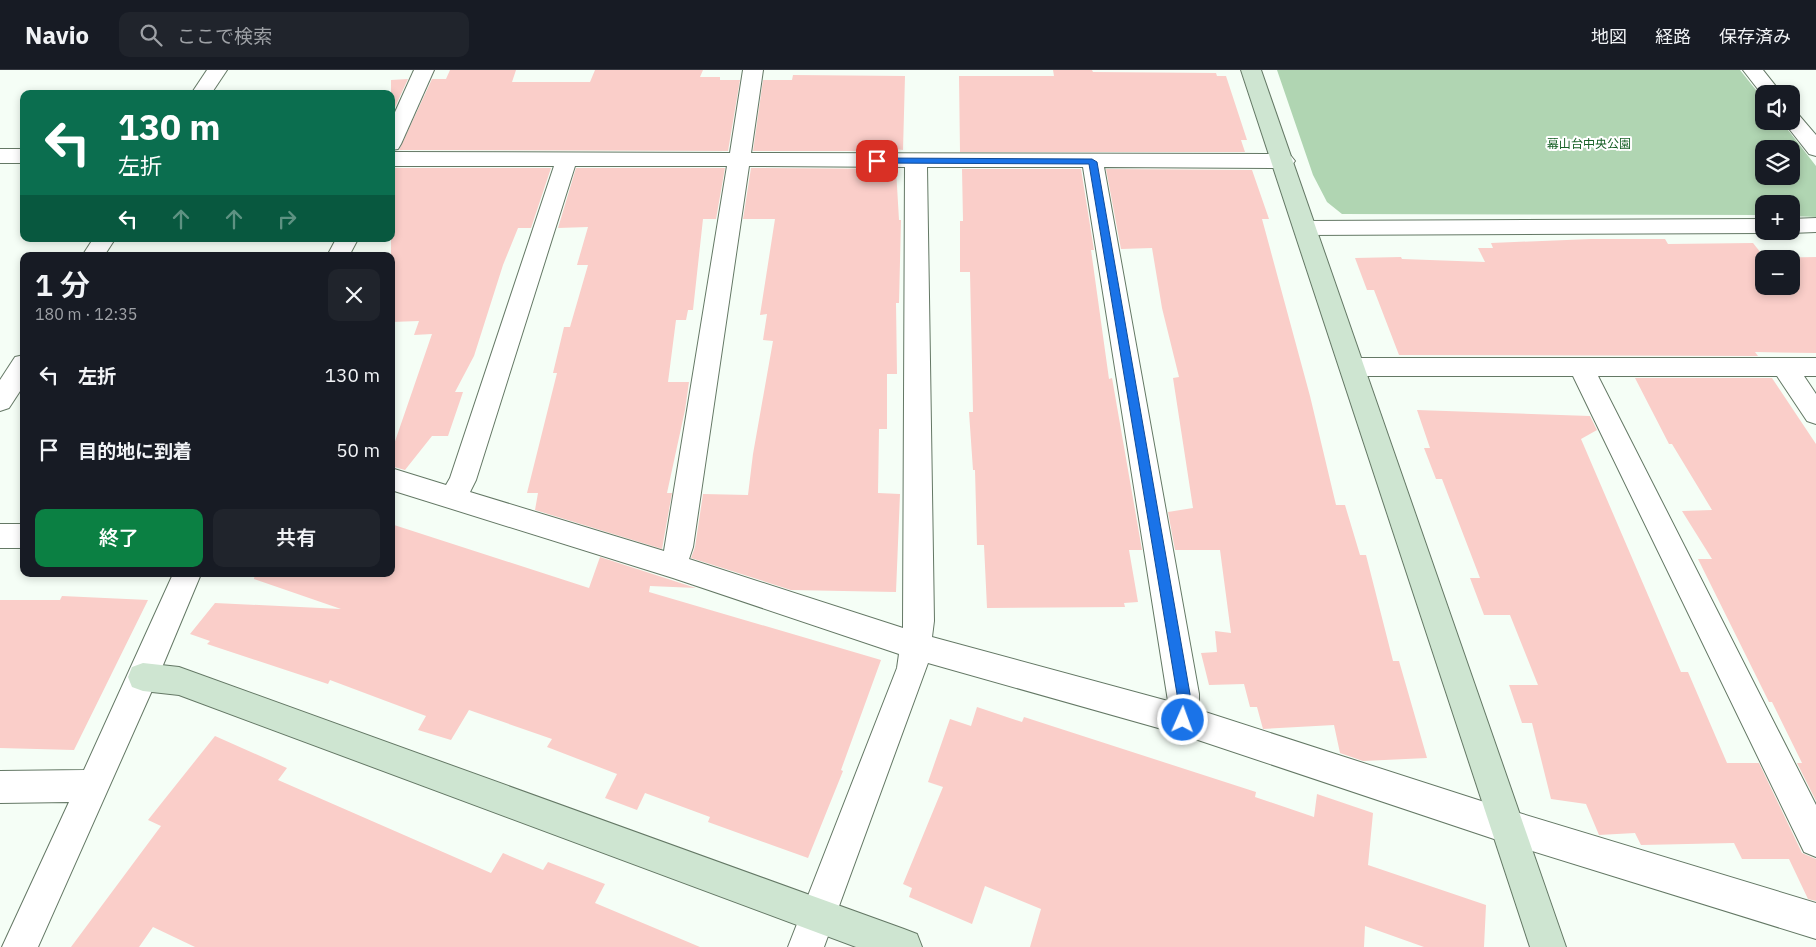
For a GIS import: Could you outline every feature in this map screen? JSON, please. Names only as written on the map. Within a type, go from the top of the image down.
[{"type":"street","points":[[204,90],[217,70]]},
{"type":"street","points":[[395,135],[424,70]]},
{"type":"street","points":[[673,566],[681,537],[754,70]]},
{"type":"street","points":[[1252,70],[1354,367],[1548,947]]},
{"type":"street","points":[[1753,70],[1765,85]]},
{"type":"street","points":[[1800,129],[1816,149]]},
{"type":"street","points":[[0,156],[20,156]]},
{"type":"street","points":[[395,160],[739,162],[1284,161]]},
{"type":"street","points":[[453,498],[463,480],[566,161]]},
{"type":"street","points":[[806,947],[912,668],[916,646],[918,611],[916,161]]},
{"type":"street","points":[[1092,162],[1184,694],[1183,720]]},
{"type":"street","points":[[1800,226],[1816,225]]},
{"type":"street","points":[[1306,228],[1755,226]]},
{"type":"street","points":[[1354,367],[1816,367]]},
{"type":"street","points":[[1582,367],[1816,840]]},
{"type":"street","points":[[1784,367],[1816,414]]},
{"type":"street","points":[[0,401],[20,370]]},
{"type":"street","points":[[395,479],[673,566],[916,646],[1183,720],[1506,826],[1816,921]]},
{"type":"street","points":[[0,536],[20,536]]},
{"type":"street","points":[[20,947],[143,677],[186,577]]},
{"type":"street","points":[[143,677],[179,681],[904,947]]},
{"type":"street","points":[[0,787],[93,786]]},
{"type":"green space","name":"幕山台中央公園","points":[[1277,70],[1740,70],[1755,89],[1755,130],[1788,130],[1796,140],[1755,140],[1755,185],[1800,185],[1800,145],[1816,166],[1816,217],[1800,216],[1800,195],[1755,195],[1755,215],[1342,214],[1327,202],[1313,175]]},
{"type":"building","points":[[450,70],[516,70],[512,82],[590,82],[595,70],[703,70],[700,77],[740,80],[728,151],[399,150],[432,79],[446,79]]},
{"type":"building","points":[[1053,70],[1216,73],[1217,76],[1226,76],[1247,140],[1241,140],[1245,152],[960,152],[959,76],[1054,76]]},
{"type":"building","points":[[793,75],[905,76],[903,150],[753,151],[763,80],[792,80]]},
{"type":"building","points":[[408,79],[395,107],[395,90],[391,90],[391,80]]},
{"type":"building","points":[[395,168],[551,168],[531,228],[518,228],[503,265],[474,356],[455,392],[463,392],[448,436],[432,436],[405,470],[395,467],[395,441],[432,334],[414,335],[419,321],[395,322],[395,252],[391,252],[391,242],[395,242]]},
{"type":"building","points":[[576,168],[725,168],[716,219],[703,219],[693,310],[688,310],[686,320],[676,320],[668,382],[689,382],[685,410],[667,493],[672,493],[662,549],[535,510],[538,493],[527,493],[557,373],[553,373],[564,327],[570,327],[588,265],[577,265],[588,227],[558,228]]},
{"type":"building","points":[[751,168],[896,169],[899,220],[901,220],[899,303],[896,303],[897,374],[887,374],[887,429],[879,429],[878,493],[900,494],[896,592],[791,590],[691,558],[695,547],[703,494],[748,495],[753,454],[773,341],[763,340],[767,314],[760,315],[775,219],[743,219]]},
{"type":"building","points":[[962,169],[1081,169],[1094,250],[1091,250],[1109,379],[1112,378],[1142,550],[1129,550],[1138,602],[1124,603],[1125,607],[987,608],[984,545],[977,545],[975,470],[973,470],[969,412],[973,412],[970,272],[960,272],[960,221],[963,221]]},
{"type":"building","points":[[1106,169],[1252,170],[1269,219],[1262,219],[1310,396],[1336,505],[1345,505],[1360,555],[1366,555],[1393,661],[1399,661],[1427,758],[1363,761],[1340,753],[1334,725],[1263,729],[1257,707],[1250,707],[1244,684],[1209,685],[1201,653],[1217,652],[1215,631],[1231,633],[1220,550],[1175,550],[1168,512],[1193,508],[1173,378],[1179,377],[1162,308],[1152,248],[1121,249]]},
{"type":"building","points":[[1591,239],[1665,239],[1668,244],[1753,243],[1759,250],[1755,250],[1755,295],[1800,295],[1800,257],[1816,257],[1816,353],[1755,352],[1758,356],[1399,355],[1374,290],[1367,290],[1355,258],[1401,257],[1402,259],[1485,262],[1478,248],[1493,248],[1491,243]]},
{"type":"building","points":[[1635,378],[1772,378],[1816,444],[1816,801],[1797,763],[1802,763],[1772,702],[1769,702],[1698,559],[1712,559],[1682,511],[1712,510],[1672,444],[1669,444]]},
{"type":"building","points":[[1417,410],[1590,416],[1597,430],[1581,439],[1681,672],[1688,672],[1727,763],[1759,763],[1802,853],[1816,859],[1816,901],[1808,899],[1789,859],[1742,859],[1734,843],[1641,845],[1635,833],[1599,835],[1586,804],[1551,799],[1532,723],[1522,723],[1509,685],[1538,685],[1510,615],[1484,615],[1470,578],[1480,578],[1442,479],[1436,479],[1424,448],[1430,448]]},
{"type":"building","points":[[395,525],[589,588],[600,557],[696,588],[650,586],[649,592],[881,660],[841,770],[843,771],[808,858],[708,822],[710,817],[645,793],[637,810],[605,798],[617,774],[547,747],[552,739],[469,710],[451,740],[418,730],[426,716],[330,680],[328,684],[207,644],[210,641],[190,634],[215,603],[341,609],[254,579],[254,577],[395,577]]},
{"type":"building","points":[[62,596],[148,600],[74,750],[0,748],[0,600],[60,600]]},
{"type":"building","points":[[977,707],[1022,722],[1024,717],[1256,792],[1255,797],[1314,817],[1317,794],[1373,813],[1368,865],[1486,905],[1484,947],[1424,947],[1365,926],[1364,947],[1030,947],[1041,909],[985,886],[972,924],[909,897],[912,888],[903,884],[943,787],[928,782],[950,719],[971,726]]},
{"type":"building","points":[[215,736],[287,768],[278,780],[491,873],[503,853],[543,870],[548,862],[605,884],[595,903],[700,947],[195,947],[153,927],[139,947],[71,947],[161,826],[148,820]]},
{"type":"route","points":[[877,161],[1092,162],[1184,694],[1183,720]]}]
